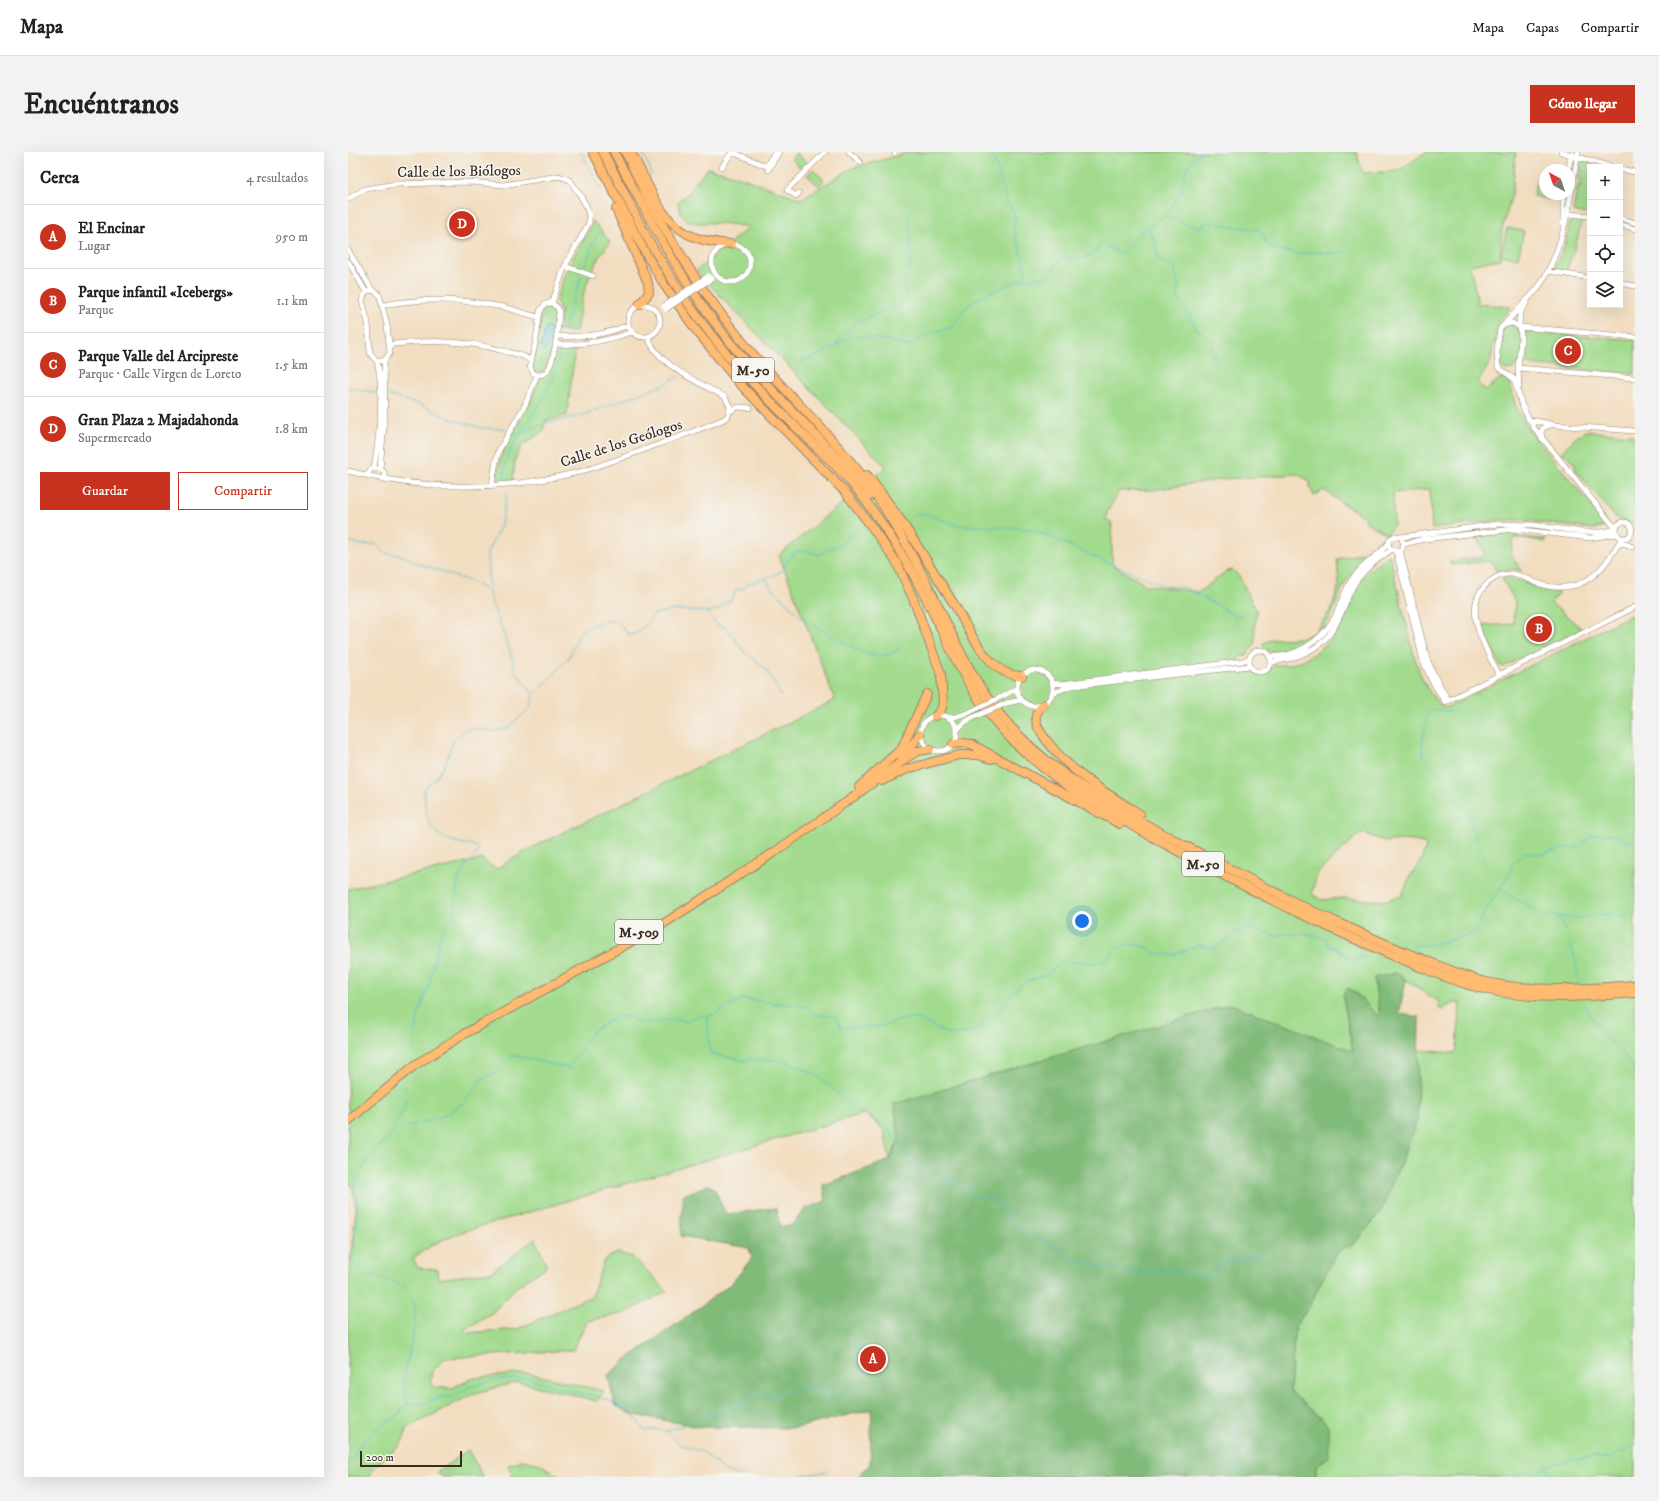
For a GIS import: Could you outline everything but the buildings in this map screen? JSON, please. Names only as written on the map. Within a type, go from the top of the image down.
[{"type":"highway","points":[[589,152],[648,283],[649,293],[639,305]]},
{"type":"highway","points":[[593,152],[627,220],[665,286],[696,330],[717,357],[775,421],[846,493],[897,563],[914,601],[941,674],[943,704],[941,710],[935,716]]},
{"type":"highway","name":"M-50","points":[[603,152],[653,249],[705,326],[725,352],[751,381],[854,486],[881,520],[927,599],[960,669],[989,714],[1015,744],[1038,764],[1086,798],[1142,831],[1234,881],[1338,932],[1449,978],[1478,988],[1519,996],[1590,996],[1635,993]]},
{"type":"highway","name":"M-50","points":[[614,152],[662,244],[683,278],[713,321],[759,376],[858,482],[882,512],[919,568],[975,678],[1000,715],[1020,738],[1042,758],[1072,780],[1151,827],[1285,898],[1400,951],[1459,974],[1500,985],[1542,989],[1589,989],[1635,985]]},
{"type":"highway","points":[[625,152],[651,205],[700,285],[740,339],[841,450],[864,478],[908,545],[919,568]]},
{"type":"highway","points":[[631,152],[661,209],[674,225],[697,238],[731,244]]},
{"type":"highway","points":[[814,420],[843,448],[884,495],[923,554],[985,655],[1007,674],[1012,676],[1022,676]]},
{"type":"highway","points":[[775,421],[838,477],[862,503],[894,542]]},
{"type":"highway","points":[[859,787],[901,749],[927,694]]},
{"type":"highway","points":[[1044,704],[1036,716],[1038,728],[1052,748],[1076,771],[1156,825],[1214,857],[1231,870]]},
{"type":"highway","name":"M-509","points":[[348,1114],[395,1075],[430,1050],[497,1010],[657,922],[779,843],[859,787],[908,750],[920,734]]},
{"type":"highway","points":[[953,744],[971,744],[1189,861],[1234,881]]},
{"type":"highway","name":"M-509","points":[[348,1121],[416,1065],[464,1034],[662,924],[773,853],[852,798],[908,756],[918,751],[930,749]]},
{"type":"highway","points":[[773,853],[803,836],[878,784],[907,769],[959,755],[969,754],[978,755],[1016,767]]},
{"type":"street","points":[[722,167],[732,152],[766,166],[774,152]]},
{"type":"street","points":[[768,170],[779,152]]},
{"type":"street","points":[[799,193],[796,196],[787,190],[825,152]]},
{"type":"street","points":[[849,152],[860,162]]},
{"type":"street","points":[[1561,152],[1578,154],[1604,164]]},
{"type":"street","points":[[1569,164],[1572,153]]},
{"type":"street","points":[[1519,395],[1517,368],[1521,339],[1520,313],[1548,271],[1557,250],[1568,214],[1578,154]]},
{"type":"street","points":[[1623,169],[1635,172]]},
{"type":"street","name":"Calle de los Biólogos","points":[[348,199],[365,189],[397,184],[471,182],[504,185],[559,176],[566,177],[570,180],[589,211],[590,217],[589,223],[565,266],[552,303]]},
{"type":"street","points":[[1563,200],[1563,231]]},
{"type":"street","points":[[1568,214],[1587,216]]},
{"type":"street","points":[[1623,219],[1635,222]]},
{"type":"street","points":[[1623,225],[1635,229]]},
{"type":"street","points":[[731,244],[741,246],[748,254],[750,265],[749,270],[743,278],[732,282],[717,276],[712,264],[716,252],[720,248],[731,244]]},
{"type":"street","points":[[348,250],[369,291]]},
{"type":"street","points":[[348,261],[369,291],[378,293],[383,305],[389,345],[390,353],[384,361],[385,414],[377,469]]},
{"type":"street","points":[[565,266],[593,276]]},
{"type":"street","points":[[710,278],[714,270]]},
{"type":"street","points":[[1548,271],[1587,278]]},
{"type":"street","points":[[655,309],[665,307],[710,278],[717,276]]},
{"type":"street","points":[[1623,284],[1635,286]]},
{"type":"street","points":[[1538,288],[1500,329],[1497,350],[1497,365],[1503,372],[1514,379],[1522,406],[1528,419],[1542,440],[1617,531],[1634,548]]},
{"type":"street","points":[[369,291],[362,300],[368,323],[370,353],[377,361],[380,387],[377,469]]},
{"type":"street","points":[[383,305],[433,299],[463,300],[499,306],[539,317]]},
{"type":"street","points":[[552,303],[558,308],[559,312],[555,344],[548,370],[542,375],[537,375],[531,370],[531,361],[539,317],[542,307],[545,304],[552,303]]},
{"type":"street","points":[[646,304],[655,309],[660,316],[661,322],[659,329],[654,334],[648,337],[639,337],[632,332],[628,325],[630,312],[639,305],[646,304]]},
{"type":"street","points":[[660,316],[665,307]]},
{"type":"street","points":[[1520,320],[1522,325],[1532,328]]},
{"type":"street","points":[[1503,325],[1512,323],[1520,327],[1635,337]]},
{"type":"street","points":[[556,336],[593,335],[608,332],[628,325]]},
{"type":"street","points":[[555,344],[595,343],[611,340],[632,332]]},
{"type":"street","points":[[648,337],[656,353],[668,364],[725,397],[729,402],[730,412]]},
{"type":"street","points":[[389,345],[396,343],[439,341],[460,342],[504,350],[525,356],[531,361]]},
{"type":"street","points":[[377,361],[384,361]]},
{"type":"street","points":[[1503,372],[1511,372],[1517,368],[1635,378]]},
{"type":"street","points":[[492,485],[499,450],[525,405],[537,375]]},
{"type":"street","name":"Calle de los Geólogos","points":[[348,471],[386,480],[422,484],[492,485],[526,482],[606,464],[718,422],[738,407],[750,408]]},
{"type":"street","points":[[1528,419],[1554,425],[1635,431]]},
{"type":"street","points":[[1534,428],[1541,423]]},
{"type":"street","points":[[1542,440],[1541,432],[1543,428],[1554,425]]},
{"type":"street","points":[[367,475],[369,472],[377,469],[384,472],[386,480]]},
{"type":"street","points":[[1249,658],[1250,666],[1253,670],[1262,672],[1266,670],[1271,663],[1302,655],[1316,646],[1330,634],[1338,623],[1356,582],[1365,571],[1404,544],[1424,539],[1514,529],[1590,538],[1617,531],[1627,523],[1634,530]]},
{"type":"street","points":[[1052,683],[1061,684],[1243,661],[1249,658],[1251,654],[1260,650],[1270,656],[1287,655],[1300,650],[1314,642],[1326,631],[1334,620],[1352,579],[1361,568],[1388,544],[1390,538],[1393,536],[1401,538],[1498,524],[1533,525],[1583,532],[1634,530]]},
{"type":"street","points":[[1634,530],[1632,540],[1634,548]]},
{"type":"street","points":[[1499,675],[1481,639],[1475,616],[1475,605],[1480,590],[1495,578],[1508,574],[1525,577],[1548,586],[1562,587],[1587,580],[1606,564],[1616,545],[1617,531]]},
{"type":"street","points":[[1401,538],[1404,544]]},
{"type":"street","points":[[1616,545],[1623,543],[1634,548]]},
{"type":"street","points":[[1388,544],[1395,551],[1423,661],[1431,679],[1446,700],[1635,607]]},
{"type":"street","points":[[1270,656],[1271,663]]},
{"type":"street","points":[[1052,693],[1072,686],[1212,669],[1250,666]]},
{"type":"street","points":[[935,716],[955,718],[970,712],[1017,688],[1022,676],[1032,671],[1038,671],[1046,675],[1052,683],[1052,693],[1048,701],[1044,704],[1029,705],[1021,700],[1017,688]]},
{"type":"street","points":[[953,744],[957,730],[965,722],[1007,703],[1021,700]]},
{"type":"street","name":"M-509","points":[[920,734],[924,722],[932,716],[935,716]]},
{"type":"street","points":[[948,717],[957,730]]},
{"type":"street","points":[[920,734],[922,740],[930,749]]},
{"type":"street","name":"M-509","points":[[930,749],[935,751],[945,750],[953,744]]},
{"type":"green space","points":[[911,152],[1356,152],[1363,173],[1396,171],[1403,168],[1426,152],[1516,152],[1512,194],[1502,229],[1500,259],[1470,265],[1478,304],[1511,307],[1499,323],[1490,363],[1478,382],[1486,391],[1499,379],[1506,378],[1510,383],[1515,404],[1528,429],[1608,525],[1594,529],[1520,520],[1502,520],[1432,529],[1430,489],[1393,493],[1394,526],[1390,530],[1382,545],[1353,572],[1347,580],[1326,624],[1307,642],[1291,649],[1273,652],[1268,651],[1262,644],[1272,639],[1303,638],[1315,632],[1331,609],[1339,585],[1337,559],[1366,552],[1387,534],[1364,521],[1366,518],[1324,490],[1314,496],[1310,487],[1310,482],[1298,474],[1224,479],[1152,490],[1119,491],[1107,512],[1106,519],[1112,524],[1112,565],[1146,585],[1199,592],[1227,571],[1233,570],[1239,576],[1257,612],[1255,623],[1255,643],[1247,655],[1238,657],[1238,670],[1247,669],[1259,674],[1268,672],[1274,665],[1287,665],[1303,660],[1326,645],[1342,624],[1347,614],[1352,595],[1358,583],[1373,567],[1389,555],[1411,643],[1422,679],[1435,699],[1444,708],[1635,613],[1635,1477],[1316,1477],[1318,1461],[1328,1425],[1290,1391],[1295,1327],[1310,1305],[1337,1253],[1345,1247],[1353,1245],[1380,1213],[1417,1121],[1418,1050],[1453,1053],[1457,1050],[1460,1003],[1454,1003],[1441,1010],[1439,1007],[1439,1002],[1396,973],[1374,978],[1380,1016],[1376,1015],[1352,990],[1348,988],[1344,992],[1343,997],[1353,1052],[894,1104],[899,1138],[890,1160],[884,1131],[866,1113],[455,1234],[432,1245],[413,1258],[418,1268],[437,1269],[438,1279],[491,1272],[535,1239],[547,1266],[515,1288],[493,1312],[464,1330],[467,1333],[517,1329],[592,1296],[604,1260],[617,1253],[633,1257],[667,1291],[625,1313],[587,1321],[573,1350],[445,1358],[432,1372],[430,1382],[435,1388],[452,1388],[474,1378],[528,1373],[604,1391],[597,1401],[519,1382],[475,1393],[407,1428],[404,1438],[399,1446],[375,1466],[370,1477],[348,1477],[348,1280],[356,1208],[352,1184],[348,1184],[348,889],[483,859],[496,869],[529,849],[835,700],[779,555],[886,467],[696,271],[749,227],[718,223],[690,222],[682,216],[678,203],[689,193],[691,188],[708,168],[734,175],[801,199],[852,168]],"holes":[[[1364,833],[1386,842],[1400,840],[1415,841],[1427,844],[1422,858],[1408,880],[1402,896],[1382,901],[1343,898],[1321,900],[1312,894],[1317,873],[1357,836]]]},
{"type":"green space","points":[[796,153],[808,164],[803,170],[791,159]]},
{"type":"green space","points":[[1583,161],[1592,164],[1587,164],[1587,214],[1573,212],[1578,185],[1581,186],[1582,182],[1579,181],[1581,169],[1579,166],[1580,162]]},
{"type":"green space","points":[[813,169],[824,180],[819,186],[807,175]]},
{"type":"green space","points":[[1537,178],[1539,178],[1539,197],[1533,196]]},
{"type":"green space","points":[[1571,218],[1582,219],[1575,248],[1566,271],[1555,270],[1554,268],[1564,248]]},
{"type":"green space","points":[[593,221],[610,242],[602,252],[591,273],[580,307],[576,332],[559,331],[561,310],[556,301],[566,271],[571,265],[570,263]]},
{"type":"green space","points":[[1507,228],[1524,231],[1518,258],[1501,255]]},
{"type":"green space","points":[[549,305],[555,307],[556,330],[552,350],[546,367],[543,372],[538,373],[533,370],[532,363],[542,312],[544,308]]},
{"type":"green space","points":[[1508,324],[1516,326],[1519,331],[1635,340],[1635,374],[1517,363],[1513,369],[1506,370],[1500,366],[1499,361],[1502,331]]},
{"type":"green space","points":[[557,348],[575,350],[567,415],[545,421],[543,431],[522,446],[515,459],[513,480],[499,481],[497,479],[500,460],[505,445],[527,409],[540,378],[549,372]]},
{"type":"green space","points":[[1585,431],[1632,435],[1635,438],[1635,521],[1632,523],[1617,519],[1574,468],[1576,466],[1565,453],[1563,455],[1561,452],[1574,439]]},
{"type":"green space","points":[[1515,532],[1515,537],[1546,539],[1545,542],[1524,538],[1514,538],[1511,555],[1522,571],[1513,569],[1497,572],[1490,561],[1451,565],[1450,561],[1481,557],[1486,554],[1475,536]]},
{"type":"green space","points":[[1510,578],[1558,592],[1551,603],[1582,629],[1531,655],[1503,667],[1500,665],[1481,626],[1513,624],[1515,601],[1502,579]]},
{"type":"green space","points":[[1396,973],[1406,980],[1399,1014],[1419,1017],[1417,1121],[1380,1213],[1353,1245],[1345,1247],[1337,1253],[1310,1305],[1295,1327],[1290,1391],[1328,1425],[1329,1457],[1317,1468],[1315,1473],[1316,1477],[858,1477],[870,1464],[872,1409],[796,1428],[700,1427],[630,1414],[615,1405],[608,1375],[628,1358],[695,1311],[733,1282],[752,1258],[749,1248],[681,1236],[683,1195],[708,1185],[714,1188],[726,1214],[776,1208],[780,1226],[791,1226],[805,1209],[826,1201],[823,1185],[890,1160],[899,1138],[894,1104],[1231,1004],[1353,1051],[1343,997],[1344,992],[1348,988],[1350,989],[1364,1001],[1376,1015],[1380,1016],[1374,978]]},
{"type":"green space","points":[[468,1450],[483,1477],[442,1477],[437,1472]]},
{"type":"green space","points":[[522,1460],[540,1464],[560,1477],[510,1477],[513,1475],[508,1465]]},
{"type":"water","points":[[547,326],[551,329],[548,348],[544,351],[541,347],[545,328]]},
{"type":"waterway","points":[[581,152],[601,190]]},
{"type":"waterway","points":[[642,152],[650,168],[651,174],[648,179]]},
{"type":"waterway","points":[[800,362],[823,353],[852,336],[882,339],[908,346],[933,332],[951,328],[966,308],[978,298],[1021,279],[1042,277],[1049,274],[1061,259],[1083,258],[1092,254],[1102,244],[1121,254],[1127,249],[1139,233],[1164,217],[1180,193],[1190,162],[1197,155],[1203,152]]},
{"type":"waterway","points":[[993,157],[1001,180],[1006,202],[1010,206],[1015,217],[1014,229],[1027,277]]},
{"type":"waterway","points":[[834,346],[858,321],[894,307],[900,303],[906,292],[903,283],[911,264],[909,212]]},
{"type":"waterway","points":[[1166,217],[1199,228],[1208,222],[1212,222],[1231,227],[1256,229],[1262,233],[1266,243],[1273,249],[1300,254],[1309,252],[1337,253],[1350,250]]},
{"type":"waterway","points":[[1147,228],[1156,243],[1157,257],[1174,267],[1178,285],[1178,298],[1193,321],[1195,329],[1201,331],[1209,340],[1213,351],[1216,369]]},
{"type":"waterway","points":[[584,269],[592,245],[600,232]]},
{"type":"waterway","points":[[563,331],[581,276]]},
{"type":"waterway","points":[[504,479],[508,457],[513,446],[544,396],[554,374],[560,351]]},
{"type":"waterway","points":[[522,432],[546,423],[583,415],[661,386],[678,377]]},
{"type":"waterway","points":[[348,387],[376,393]]},
{"type":"waterway","points":[[388,395],[421,405],[451,419],[482,428],[505,429]]},
{"type":"waterway","points":[[514,432],[520,434]]},
{"type":"waterway","points":[[507,493],[501,525],[487,553],[489,595],[511,654],[515,671],[533,695]]},
{"type":"waterway","points":[[914,516],[920,513],[933,516],[956,525],[1020,528],[1037,531],[1106,562],[1165,586],[1184,587],[1236,617],[1244,615]]},
{"type":"waterway","points":[[534,695],[568,659],[581,631],[595,624],[615,620],[628,634],[634,635],[646,625],[654,614],[676,610],[708,612],[717,610],[731,600],[737,589],[743,589],[747,584],[772,576],[784,570],[785,564],[795,552],[807,551],[819,555],[829,548],[845,541],[851,534],[860,531]]},
{"type":"waterway","points":[[348,541],[362,545],[376,544],[386,553],[405,556],[415,562],[477,584],[488,590]]},
{"type":"waterway","points":[[766,579],[771,587],[805,621],[861,652],[877,656],[891,654],[903,646]]},
{"type":"waterway","points":[[708,612],[715,623],[728,630],[746,654],[753,658],[767,671],[781,696]]},
{"type":"waterway","points":[[415,1039],[418,1016],[428,988],[440,936],[453,916],[458,880],[467,864],[476,855],[478,849],[472,845],[444,838],[437,833],[428,819],[424,789],[436,778],[446,763],[453,740],[467,729],[482,729],[492,732],[508,728],[530,708],[533,695]]},
{"type":"waterway","points":[[1455,713],[1431,710],[1428,715],[1423,735],[1423,754],[1430,766],[1451,786],[1462,802],[1477,841]]},
{"type":"waterway","points":[[1414,945],[1430,945],[1472,934],[1478,928],[1484,913],[1508,876],[1513,863],[1523,853],[1542,854],[1566,848],[1580,847],[1591,835],[1613,834],[1629,843],[1635,838]]},
{"type":"waterway","points":[[1484,854],[1487,860]]},
{"type":"waterway","points":[[1499,888],[1533,909],[1543,918],[1555,915],[1559,917],[1565,931]]},
{"type":"waterway","points":[[1559,917],[1583,918],[1593,915],[1608,914],[1622,916],[1635,912]]},
{"type":"waterway","points":[[420,1123],[443,1116],[464,1103],[483,1078],[495,1073],[513,1055],[571,1069],[568,1068],[592,1032],[619,1015],[644,1023],[680,1019],[686,1022],[699,1016],[708,1017],[743,999],[807,1007],[815,1015],[835,1016],[841,1028],[881,1026],[909,1018],[919,1019],[948,1034],[970,1033],[999,1013],[1013,993],[1027,981],[1046,975],[1062,961],[1095,963],[1103,961],[1122,946],[1145,946],[1155,953],[1174,955],[1200,945],[1214,949],[1234,933],[1247,928],[1279,936],[1284,934],[1304,934],[1325,938],[1328,946],[1335,948],[1352,959],[1366,957]]},
{"type":"waterway","points":[[1571,946],[1576,963],[1578,979]]},
{"type":"waterway","points":[[1586,1007],[1595,1022],[1616,1049],[1624,1054],[1635,1072]]},
{"type":"waterway","points":[[708,1017],[709,1047],[711,1053],[741,1060],[781,1060],[815,1074],[827,1083],[850,1106],[889,1130],[894,1139],[903,1144],[916,1165],[946,1181],[960,1184],[970,1192],[981,1197],[994,1199],[1016,1225],[1031,1236],[1042,1238],[1056,1248],[1083,1263],[1116,1268],[1126,1273],[1164,1270],[1208,1276],[1226,1261],[1238,1261],[1254,1257],[1264,1251]]},
{"type":"waterway","points":[[413,1050],[414,1046]]},
{"type":"waterway","points":[[348,1466],[358,1448],[374,1431],[397,1416],[407,1403],[404,1381],[415,1320],[415,1307],[412,1297],[406,1289],[400,1285],[364,1272],[352,1263],[358,1210],[355,1186],[357,1179],[371,1154],[392,1134],[394,1126],[405,1109],[405,1099]]},
{"type":"waterway","points":[[393,1133],[415,1124]]},
{"type":"waterway","points":[[407,1403],[421,1404],[442,1397],[454,1397],[469,1387],[494,1380],[527,1378],[563,1389],[607,1399],[633,1414],[645,1431],[658,1429],[666,1431],[679,1444],[703,1452],[724,1471],[744,1477]]},
{"type":"waterway","points":[[666,1431],[724,1412],[760,1393],[774,1396],[807,1387],[822,1392],[844,1396]]},
{"type":"waterway","points":[[1238,1477],[1235,1436],[1236,1426],[1241,1418],[1246,1415]]},
{"type":"waterway","points":[[1510,1477],[1519,1473],[1536,1472],[1549,1465],[1584,1458],[1596,1456],[1613,1458],[1620,1452],[1625,1452],[1635,1443]]},
{"type":"waterway","points":[[1545,1467],[1554,1477]]},
{"type":"waterway","points":[[795,1477],[828,1471]]},
{"type":"place","name":"Gran Plaza 2 Majadahonda","points":[[462,224]]},
{"type":"place","name":"Parque Valle del Arcipreste","points":[[1568,351]]},
{"type":"place","name":"Parque infantil «Icebergs»","points":[[1539,629]]},
{"type":"place","name":"El Encinar","points":[[873,1359]]}]
